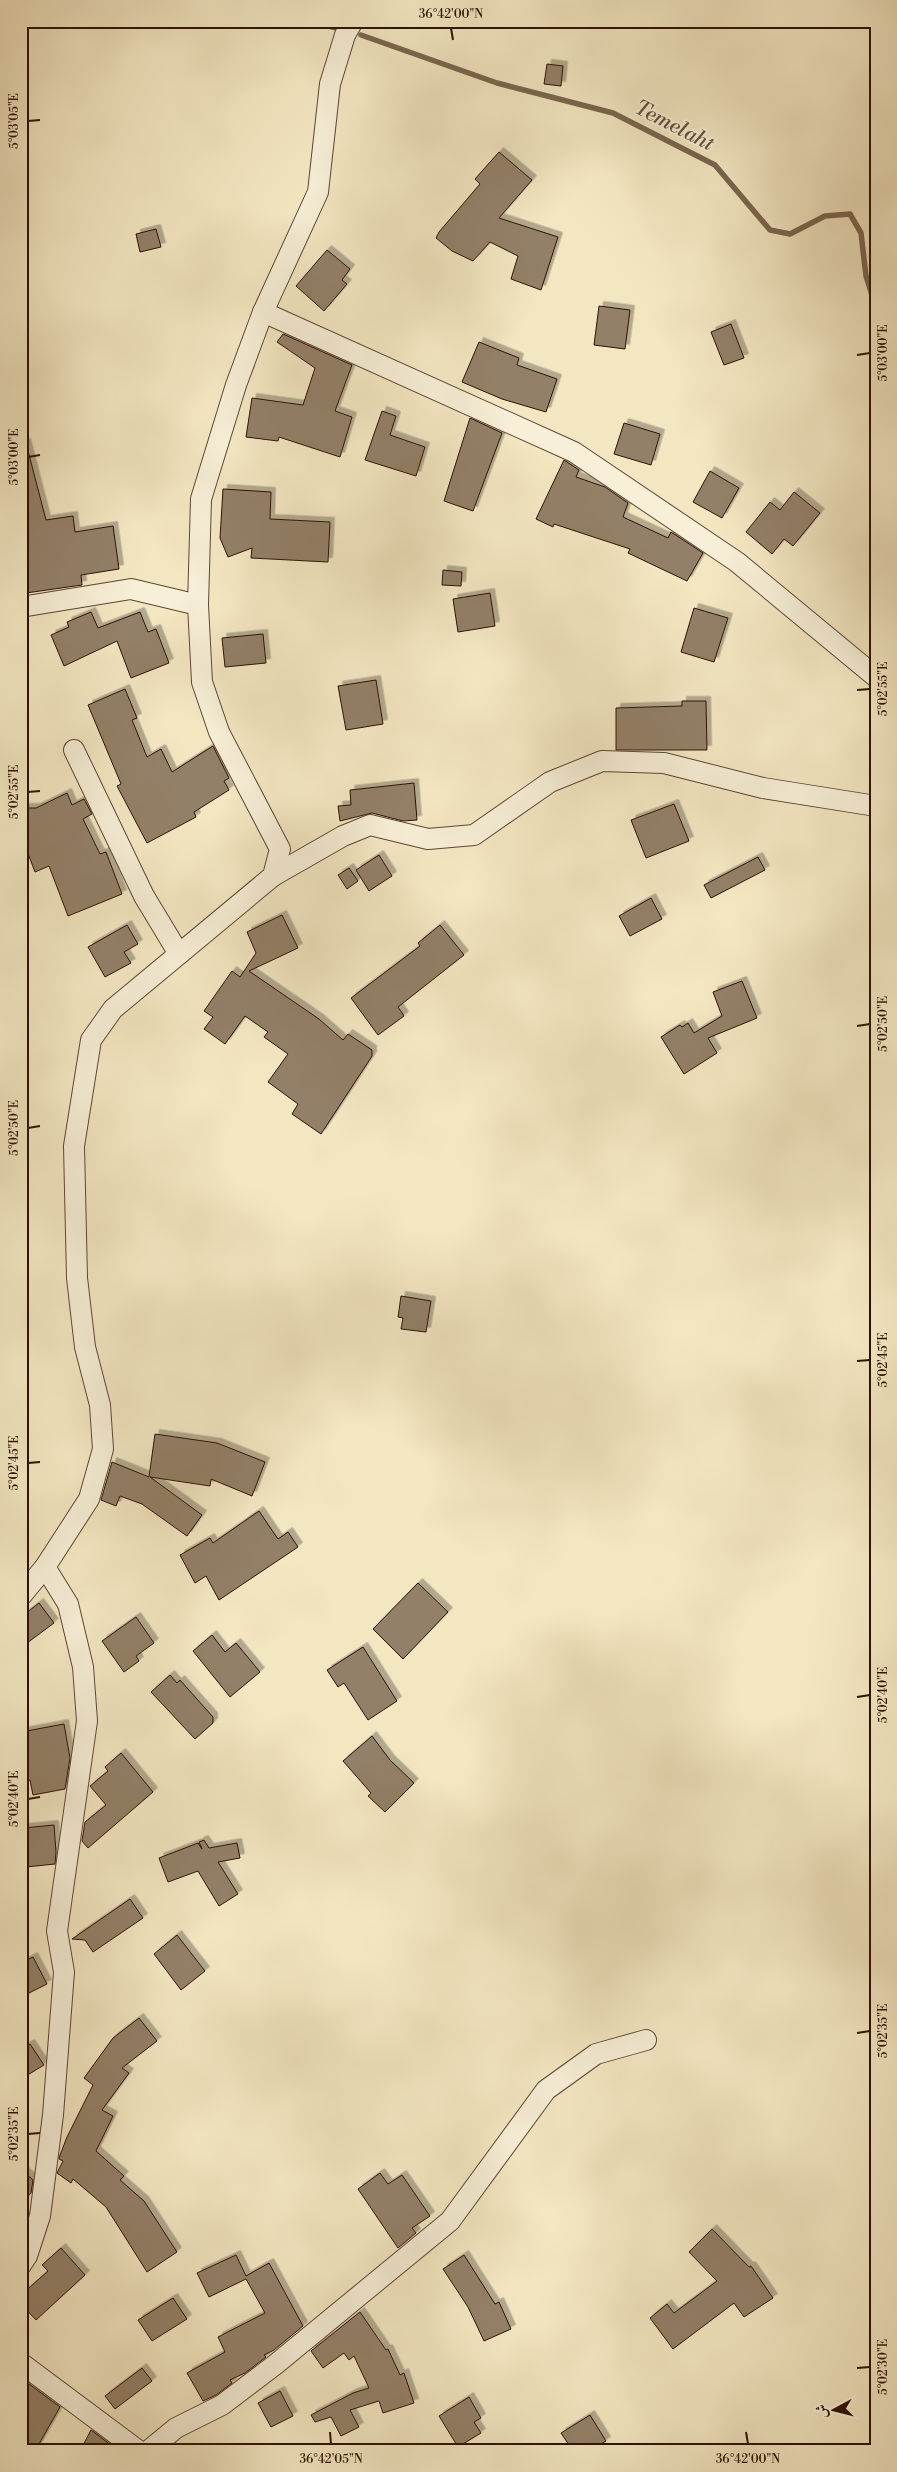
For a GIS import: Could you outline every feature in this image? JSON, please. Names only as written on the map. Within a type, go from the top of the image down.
[{"type":"street","points":[[273,876],[280,848],[219,732],[202,682],[198,605],[201,499],[236,385],[263,312],[318,192],[330,84],[345,35],[353,21]]},
{"type":"street","points":[[263,312],[574,452],[738,562],[876,677]]},
{"type":"street","points":[[21,607],[131,590],[198,605]]},
{"type":"street","points":[[74,750],[144,896],[179,954]]},
{"type":"street","points":[[21,1596],[45,1567],[89,1499],[103,1449],[100,1405],[85,1347],[77,1278],[74,1146],[92,1040],[113,1009],[273,876],[343,836],[370,825],[428,839],[474,835],[550,782],[602,761],[664,763],[763,788],[876,806]]},
{"type":"street","points":[[21,2265],[40,2216],[53,2115],[64,1972],[56,1931],[87,1721],[84,1667],[68,1604],[45,1567]]},
{"type":"street","points":[[21,2362],[138,2450],[222,2405],[276,2364],[450,2221],[546,2090],[596,2054],[646,2040]]},
{"type":"building","points":[[547,64],[563,66],[561,86],[544,84]]},
{"type":"building","points":[[499,152],[532,180],[499,218],[558,237],[541,290],[511,279],[518,256],[490,242],[473,261],[452,251],[436,238],[480,184],[475,179]]},
{"type":"building","points":[[156,229],[161,247],[140,252],[136,234]]},
{"type":"building","points":[[327,250],[350,269],[342,280],[347,284],[324,311],[296,286]]},
{"type":"building","points":[[599,306],[630,310],[625,349],[594,345]]},
{"type":"building","points":[[731,324],[744,358],[724,365],[711,332]]},
{"type":"building","points":[[283,334],[352,365],[335,411],[352,417],[340,457],[279,437],[278,441],[246,437],[252,398],[303,405],[315,368],[277,342]]},
{"type":"building","points":[[479,342],[519,358],[517,365],[557,379],[546,412],[502,399],[462,382]]},
{"type":"building","points":[[382,411],[396,416],[390,435],[425,447],[416,476],[365,460]]},
{"type":"building","points":[[470,418],[502,433],[473,511],[444,501]]},
{"type":"building","points":[[624,423],[660,434],[651,465],[614,454]]},
{"type":"building","points":[[26,443],[46,520],[73,516],[75,532],[113,526],[119,569],[81,575],[82,585],[26,593],[21,560],[21,444]]},
{"type":"building","points":[[564,460],[579,470],[576,477],[605,487],[628,503],[623,517],[668,538],[671,532],[703,553],[687,581],[628,553],[630,549],[554,524],[553,527],[536,519]]},
{"type":"building","points":[[710,471],[739,488],[722,518],[693,502]]},
{"type":"building","points":[[223,489],[271,492],[270,519],[330,522],[328,562],[251,558],[252,548],[228,557],[220,538]]},
{"type":"building","points":[[794,492],[820,513],[793,546],[784,539],[772,554],[746,532],[770,502],[780,510]]},
{"type":"building","points":[[443,570],[462,572],[461,586],[442,585]]},
{"type":"building","points":[[490,593],[495,626],[458,632],[453,599]]},
{"type":"building","points":[[694,608],[728,618],[714,662],[681,652]]},
{"type":"building","points":[[91,612],[98,628],[140,612],[148,632],[156,629],[169,663],[131,678],[117,641],[64,666],[51,635],[69,627],[67,622]]},
{"type":"building","points":[[263,634],[266,663],[225,667],[222,638]]},
{"type":"building","points":[[376,680],[383,724],[346,730],[338,686]]},
{"type":"building","points":[[125,689],[137,718],[132,720],[147,757],[161,749],[172,772],[213,746],[229,778],[224,781],[229,790],[194,812],[196,817],[147,843],[117,786],[121,784],[88,705]]},
{"type":"building","points":[[682,701],[706,701],[707,750],[616,750],[616,708],[682,706]]},
{"type":"building","points":[[414,783],[417,820],[403,821],[372,813],[340,821],[338,806],[351,805],[350,790]]},
{"type":"building","points":[[67,793],[72,805],[84,799],[92,814],[83,819],[100,854],[106,852],[122,894],[68,916],[49,866],[35,872],[21,835],[21,808],[36,808]]},
{"type":"building","points":[[674,804],[689,841],[646,858],[631,820]]},
{"type":"building","points":[[379,855],[392,876],[369,891],[356,870]]},
{"type":"building","points":[[758,857],[765,870],[711,898],[704,885]]},
{"type":"building","points":[[349,868],[358,881],[347,889],[338,875]]},
{"type":"building","points":[[651,898],[662,919],[630,936],[619,916]]},
{"type":"building","points":[[282,915],[298,948],[249,971],[319,1019],[343,1040],[348,1034],[372,1050],[372,1056],[321,1134],[292,1114],[298,1104],[268,1082],[288,1054],[264,1037],[268,1032],[245,1016],[225,1044],[204,1029],[213,1017],[204,1011],[232,971],[240,977],[256,953],[247,932]]},
{"type":"building","points":[[127,925],[138,944],[124,952],[131,963],[105,977],[88,947]]},
{"type":"building","points":[[440,925],[464,955],[398,1007],[404,1016],[378,1035],[351,998],[420,946],[418,943]]},
{"type":"building","points":[[742,981],[757,1018],[708,1038],[717,1053],[684,1074],[661,1037],[680,1025],[682,1027],[688,1023],[694,1033],[722,1016],[713,992]]},
{"type":"building","points":[[401,1296],[431,1301],[426,1332],[401,1329],[403,1318],[398,1317]]},
{"type":"building","points":[[155,1434],[217,1443],[265,1462],[252,1496],[211,1479],[210,1486],[150,1477],[202,1515],[187,1536],[142,1504],[120,1496],[116,1506],[101,1500],[112,1462],[149,1477]]},
{"type":"building","points":[[259,1511],[278,1539],[288,1532],[298,1547],[219,1600],[206,1576],[195,1583],[180,1555],[210,1538],[213,1543]]},
{"type":"building","points":[[418,1583],[448,1612],[403,1659],[373,1629]]},
{"type":"building","points":[[39,1603],[54,1623],[27,1643],[21,1636],[21,1617]]},
{"type":"building","points":[[136,1617],[154,1643],[136,1656],[139,1661],[124,1672],[102,1641]]},
{"type":"building","points":[[212,1635],[225,1652],[236,1643],[260,1672],[230,1697],[193,1651]]},
{"type":"building","points":[[363,1647],[397,1701],[368,1720],[344,1683],[338,1687],[327,1670]]},
{"type":"building","points":[[170,1675],[177,1683],[180,1680],[213,1717],[213,1723],[195,1739],[151,1692]]},
{"type":"building","points":[[64,1724],[70,1758],[65,1789],[33,1795],[30,1780],[21,1782],[21,1732]]},
{"type":"building","points":[[372,1736],[390,1760],[414,1783],[385,1812],[368,1796],[371,1793],[343,1761]]},
{"type":"building","points":[[121,1753],[153,1792],[88,1848],[82,1841],[85,1822],[106,1805],[90,1786],[108,1771],[105,1767]]},
{"type":"building","points":[[54,1825],[55,1864],[26,1867],[23,1828]]},
{"type":"building","points":[[204,1840],[209,1848],[237,1843],[240,1858],[218,1862],[238,1894],[219,1906],[198,1871],[168,1882],[159,1858],[198,1843],[202,1849],[199,1842]]},
{"type":"building","points":[[130,1899],[143,1918],[93,1952],[85,1940],[72,1939]]},
{"type":"building","points":[[177,1935],[205,1971],[181,1990],[154,1954]]},
{"type":"building","points":[[33,1957],[47,1984],[21,1997],[21,1963]]},
{"type":"building","points":[[139,2018],[157,2041],[122,2068],[129,2073],[102,2110],[113,2116],[96,2151],[124,2176],[120,2180],[144,2201],[177,2252],[147,2272],[106,2207],[73,2179],[71,2183],[57,2173],[63,2161],[59,2159],[67,2137],[93,2085],[84,2078],[113,2038]]},
{"type":"building","points":[[30,2044],[44,2065],[21,2079],[21,2049]]},
{"type":"building","points":[[21,2169],[33,2180],[31,2193],[21,2203]]},
{"type":"building","points":[[380,2173],[388,2184],[402,2175],[430,2216],[412,2228],[416,2233],[398,2248],[358,2189]]},
{"type":"building","points":[[712,2229],[749,2267],[751,2266],[773,2298],[744,2317],[734,2303],[673,2349],[650,2318],[667,2304],[674,2313],[717,2281],[689,2252]]},
{"type":"building","points":[[61,2248],[85,2275],[36,2320],[21,2304],[21,2295],[48,2271],[42,2265]]},
{"type":"building","points":[[236,2255],[246,2276],[269,2263],[303,2326],[274,2350],[264,2355],[266,2357],[245,2373],[230,2380],[232,2383],[216,2395],[203,2401],[187,2373],[225,2352],[218,2337],[265,2313],[246,2279],[209,2297],[197,2273]]},
{"type":"building","points":[[464,2255],[495,2304],[499,2302],[511,2329],[484,2341],[468,2307],[443,2269]]},
{"type":"building","points":[[173,2298],[187,2319],[152,2341],[138,2320]]},
{"type":"building","points":[[360,2312],[386,2350],[388,2349],[400,2375],[404,2373],[414,2403],[383,2413],[379,2401],[350,2410],[359,2427],[341,2436],[331,2417],[315,2422],[311,2415],[353,2393],[369,2388],[354,2356],[349,2360],[344,2353],[323,2368],[311,2351]]},
{"type":"building","points":[[142,2368],[152,2381],[115,2409],[105,2396]]},
{"type":"building","points":[[21,2378],[60,2407],[35,2451],[21,2451]]},
{"type":"building","points":[[280,2391],[293,2416],[271,2427],[258,2403]]},
{"type":"building","points":[[469,2397],[481,2418],[474,2422],[481,2433],[458,2447],[439,2416]]},
{"type":"building","points":[[590,2415],[606,2441],[590,2451],[573,2451],[561,2433]]},
{"type":"building","points":[[91,2430],[119,2451],[80,2451]]},
{"type":"waterway","points":[[306,21],[341,29]]},
{"type":"waterway","name":"Temelaht","points":[[361,35],[497,83],[613,113],[715,165],[770,230],[790,234],[825,216],[850,214],[861,233],[866,276],[876,308]]}]
